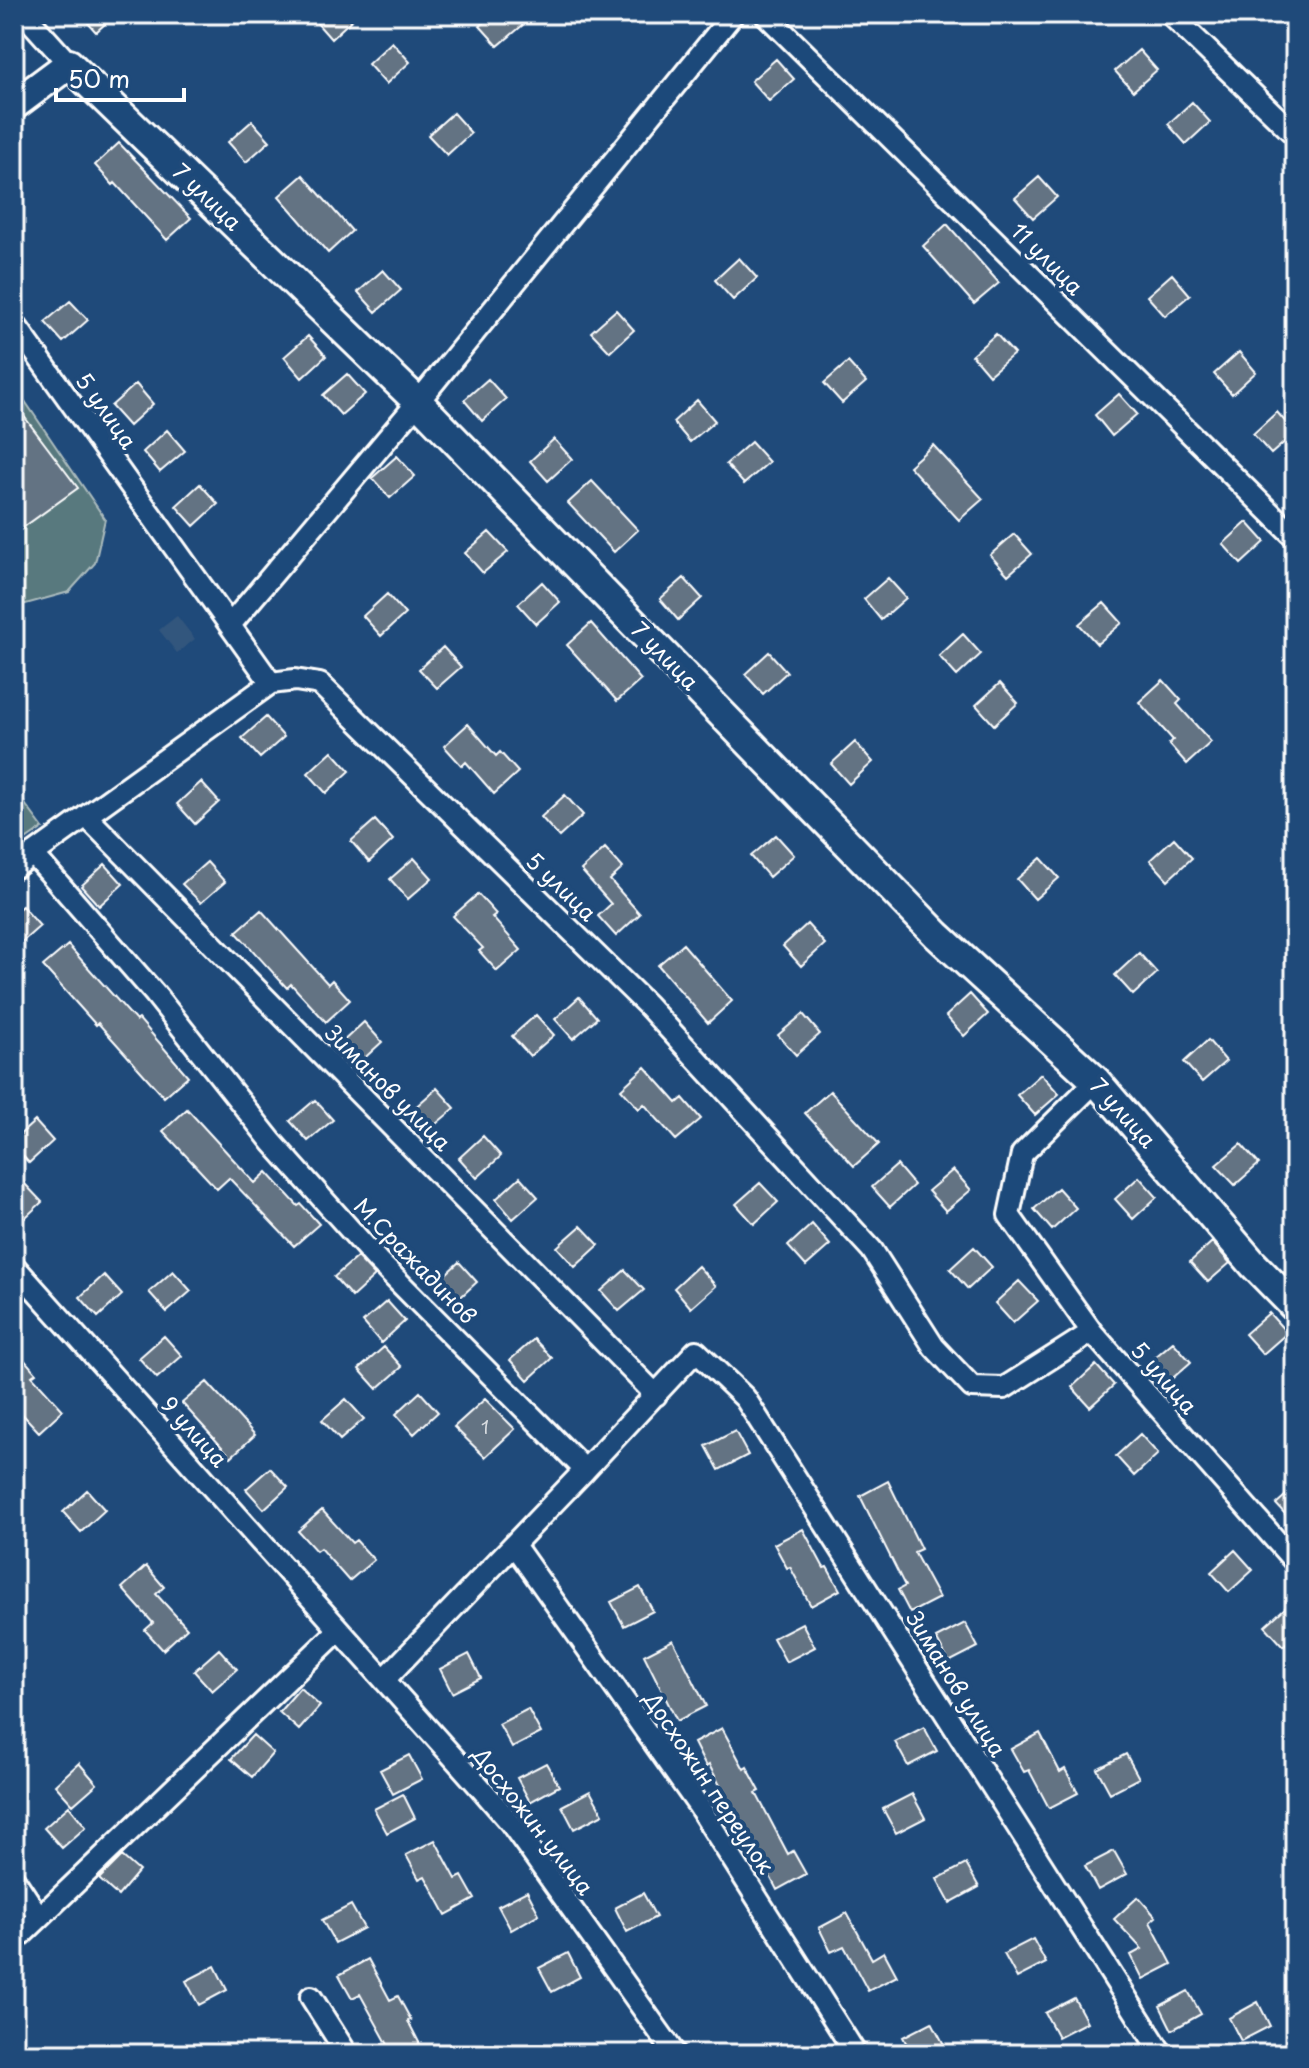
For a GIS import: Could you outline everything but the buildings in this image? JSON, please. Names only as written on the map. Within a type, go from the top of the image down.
[{"type":"street","name":"7 улица","points":[[24,14],[69,64],[418,402],[937,935],[1096,1081],[1253,1264],[1295,1307]]},
{"type":"street","points":[[230,625],[418,402],[733,14]]},
{"type":"street","name":"11 улица","points":[[765,14],[1295,537]]},
{"type":"street","points":[[1170,14],[1295,135]]},
{"type":"street","points":[[14,105],[69,64]]},
{"type":"street","name":"5 улица","points":[[14,323],[271,683],[295,680],[320,684],[647,1005],[872,1250],[934,1347],[972,1387],[1004,1388],[1092,1332]]},
{"type":"street","points":[[14,868],[271,683]]},
{"type":"street","name":"Зиманов улица","points":[[86,816],[656,1395],[696,1351],[745,1398],[1162,2054]]},
{"type":"street","name":"М.Сражадинов","points":[[33,854],[155,994],[314,1190],[378,1261],[585,1470]]},
{"type":"street","name":"5 улица","points":[[1096,1081],[1022,1154],[1009,1215],[1092,1332],[1295,1562]]},
{"type":"street","name":"9 улица","points":[[14,1266],[339,1630]]},
{"type":"street","points":[[384,1680],[656,1395]]},
{"type":"street","name":"Досхожин переулок","points":[[514,1545],[698,1805],[856,2054]]},
{"type":"street","points":[[14,1942],[339,1630]]},
{"type":"street","name":"Досхожин улица","points":[[339,1630],[510,1822],[675,2054]]},
{"type":"street","points":[[14,1879],[39,1917]]},
{"type":"street","points":[[311,1997],[347,2054]]},
{"type":"shaded area","points":[[177,616],[195,639],[177,653],[159,630]]},
{"type":"green space","points":[[14,385],[105,519],[95,563],[69,592],[22,605],[14,602]]},
{"type":"green space","points":[[14,789],[43,828],[14,848]]}]
